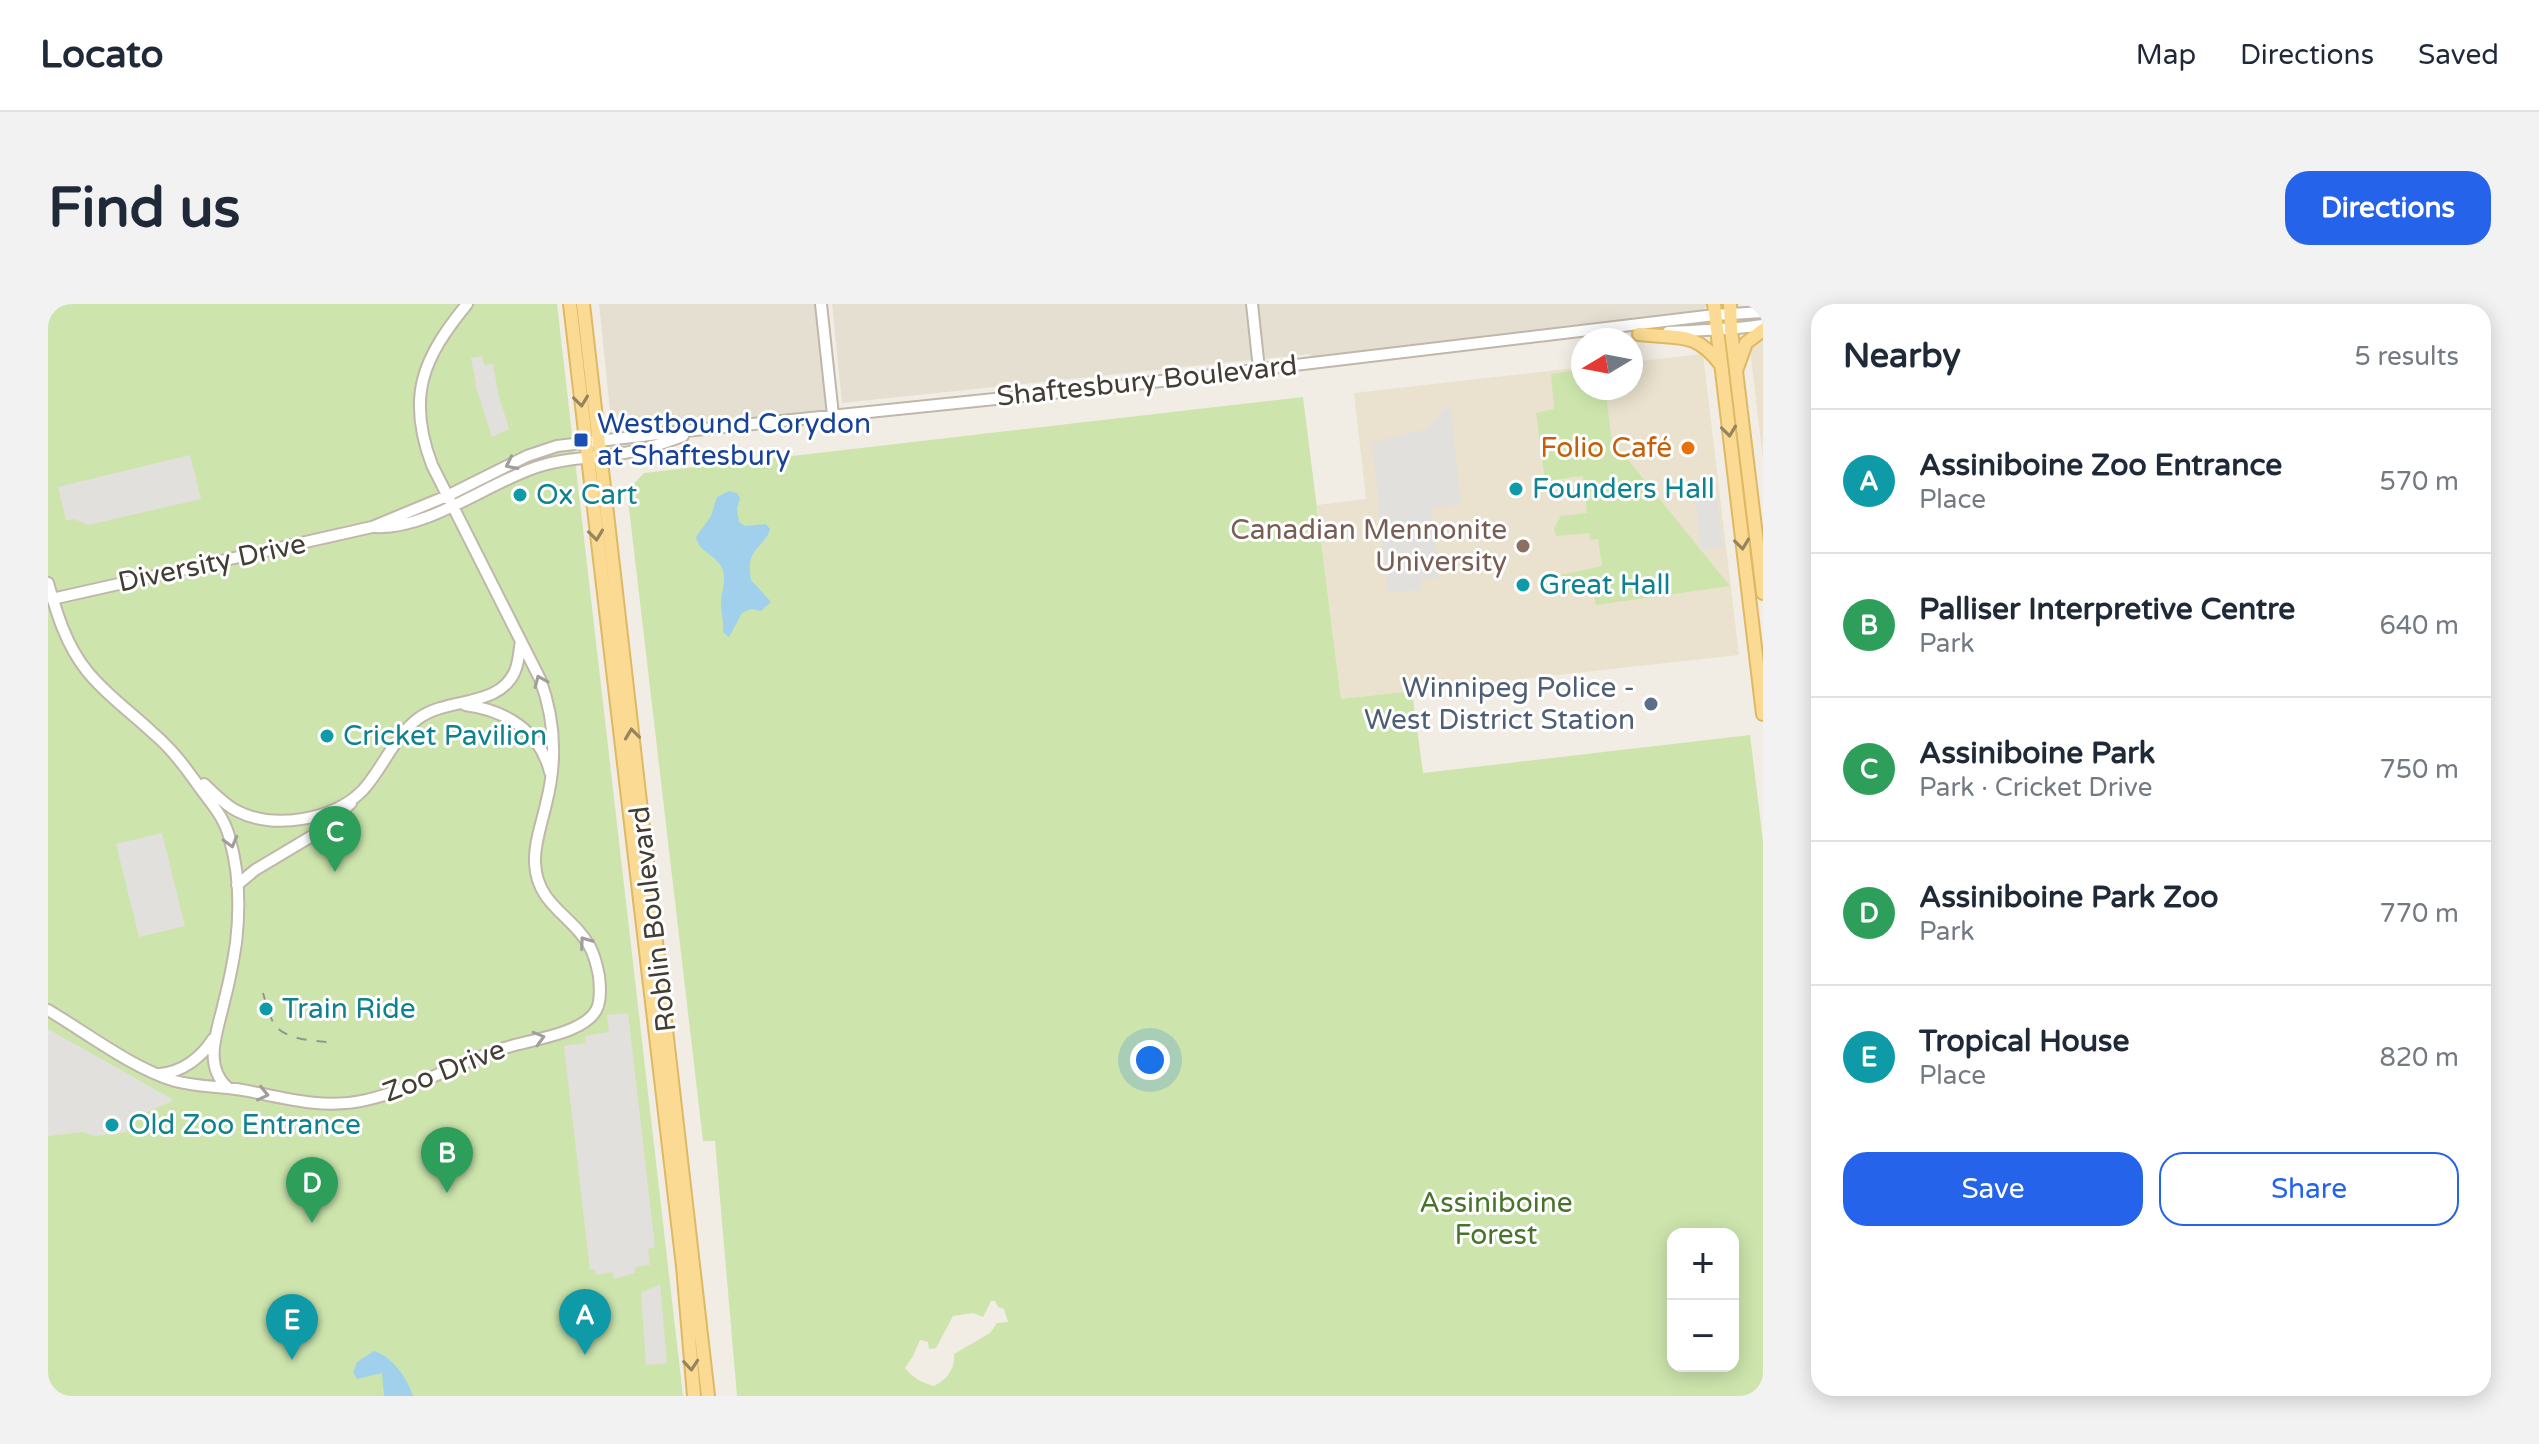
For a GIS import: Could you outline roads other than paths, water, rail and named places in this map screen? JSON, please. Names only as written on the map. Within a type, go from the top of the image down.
[{"type":"main road","points":[[570,304],[592,443]]},
{"type":"main road","points":[[583,304],[592,443]]},
{"type":"main road","points":[[1719,319],[1730,310]]},
{"type":"main road","points":[[1719,319],[1721,365],[1763,714]]},
{"type":"main road","points":[[1719,319],[1736,371],[1763,593]]},
{"type":"main road","points":[[1736,371],[1746,343],[1763,328]]},
{"type":"main road","points":[[1643,334],[1697,341],[1710,350],[1721,365]]},
{"type":"main road","name":"Roblin Boulevard","points":[[592,443],[708,1396]]},
{"type":"main road","name":"Roblin Boulevard","points":[[594,457],[682,1257],[694,1396]]},
{"type":"street","name":"Zoo Drive","points":[[48,1010],[136,1063],[170,1079],[302,1103],[335,1104],[359,1102],[394,1092],[479,1056],[571,1029],[589,1020],[597,1008],[600,991],[594,956],[583,936],[542,891],[536,869],[535,849],[551,778],[553,745],[549,707],[540,679],[449,501],[424,442],[419,408],[427,364],[435,346],[467,304]]},
{"type":"street","points":[[821,304],[833,415]]},
{"type":"street","points":[[1252,304],[1259,369]]},
{"type":"street","points":[[1730,310],[1763,312]]},
{"type":"street","name":"Shaftesbury Boulevard","points":[[1643,333],[1719,319]]},
{"type":"street","name":"Shaftesbury Boulevard","points":[[1625,328],[1719,319],[1763,328]]},
{"type":"street","name":"Shaftesbury Boulevard","points":[[592,443],[1571,334]]},
{"type":"street","name":"Shaftesbury Boulevard","points":[[594,457],[640,450],[700,431]]},
{"type":"street","name":"Diversity Drive","points":[[449,501],[527,456],[557,446],[592,443]]},
{"type":"street","name":"Diversity Drive","points":[[52,599],[372,527],[527,470],[594,457]]},
{"type":"street","points":[[48,583],[54,609],[71,647],[88,673],[232,809],[268,820],[289,820],[312,816],[360,793]]},
{"type":"street","points":[[237,885],[255,870],[322,830],[360,793],[411,725],[438,708],[483,698],[506,685],[517,666],[521,641]]},
{"type":"street","points":[[458,703],[495,711],[519,724],[542,751],[551,778]]},
{"type":"street","points":[[193,775],[221,814],[234,853],[237,885],[235,945],[214,1038],[215,1069],[228,1088]]},
{"type":"street","points":[[160,1074],[189,1064],[205,1051],[214,1038]]},
{"type":"water","points":[[729,491],[737,493],[740,498],[737,509],[739,522],[745,526],[766,524],[770,529],[750,561],[750,569],[751,580],[771,602],[761,611],[751,609],[742,613],[729,637],[723,632],[723,570],[700,546],[696,537],[711,516],[717,497]]},
{"type":"water","points":[[374,1351],[398,1369],[413,1396],[384,1396],[382,1373],[357,1379],[353,1372],[357,1362]]},
{"type":"railway","points":[[263,993],[274,1024],[284,1033],[328,1042]]},
{"type":"place","name":"Westbound Corydon at Shaftesbury","points":[[581,440]]},
{"type":"place","name":"Folio Café","points":[[1688,448]]},
{"type":"place","name":"Founders Hall","points":[[1516,489]]},
{"type":"place","name":"Ox Cart","points":[[520,495]]},
{"type":"place","name":"Canadian Mennonite University","points":[[1523,546]]},
{"type":"place","name":"Great Hall","points":[[1523,585]]},
{"type":"place","name":"Winnipeg Police - West District Station","points":[[1651,704]]},
{"type":"place","name":"Cricket Pavilion","points":[[327,736]]},
{"type":"place","name":"Assiniboine Park","points":[[335,872]]},
{"type":"place","name":"Train Ride","points":[[266,1009]]},
{"type":"place","name":"Old Zoo Entrance","points":[[112,1125]]},
{"type":"place","name":"Palliser Interpretive Centre","points":[[447,1193]]},
{"type":"place","name":"Assiniboine Park Zoo","points":[[312,1223]]},
{"type":"place","name":"Assiniboine Zoo Entrance","points":[[585,1355]]},
{"type":"place","name":"Tropical House","points":[[292,1360]]},
{"type":"park label","name":"Assiniboine Forest","points":[[1496,1219]]}]
